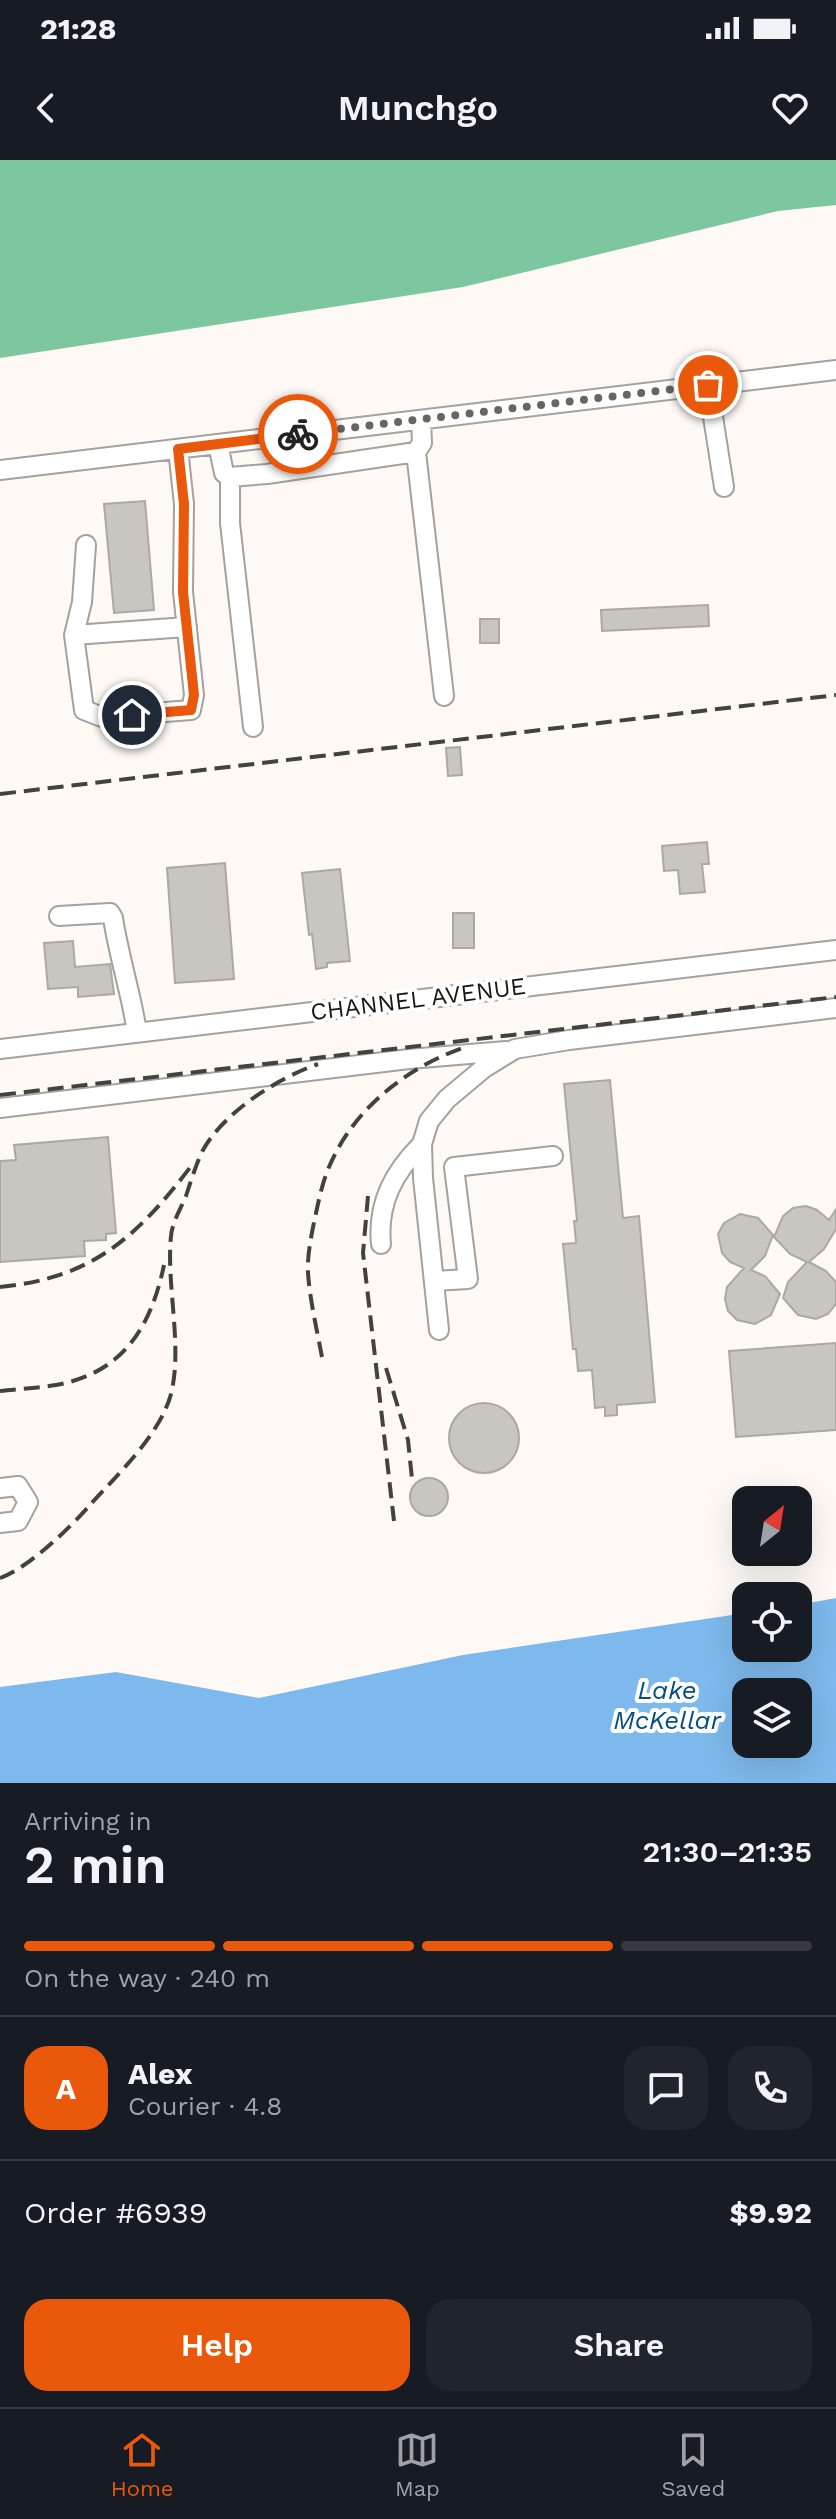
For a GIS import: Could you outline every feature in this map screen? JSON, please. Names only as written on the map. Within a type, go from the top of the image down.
[{"type":"street","points":[[0,470],[836,370]]},
{"type":"street","points":[[708,385],[724,487]]},
{"type":"street","points":[[421,420],[422,443],[416,452],[444,696]]},
{"type":"street","points":[[218,444],[224,473],[230,477],[416,452]]},
{"type":"street","points":[[86,545],[82,602],[74,635],[84,710],[102,717],[191,710],[194,695],[183,592],[184,504],[178,449]]},
{"type":"street","points":[[230,477],[230,523],[253,727]]},
{"type":"street","points":[[74,635],[187,627]]},
{"type":"street","points":[[59,916],[110,913],[120,960],[129,983],[137,1032]]},
{"type":"street","name":"CHANNEL AVENUE","points":[[0,1049],[836,950]]},
{"type":"street","points":[[0,1108],[515,1049],[836,1008]]},
{"type":"street","points":[[439,1330],[422,1144],[429,1121],[447,1099],[484,1068],[515,1049]]},
{"type":"street","points":[[381,1244],[379,1223],[389,1190],[406,1160],[422,1144]]},
{"type":"street","points":[[434,1281],[468,1279],[454,1167],[553,1156]]},
{"type":"street","points":[[0,1488],[18,1486],[28,1502],[18,1521],[0,1523]]},
{"type":"green space","points":[[0,160],[836,160],[836,205],[778,211],[463,287],[0,358]]},
{"type":"water","name":"Lake McKellar","points":[[836,1598],[836,1783],[0,1783],[0,1687],[116,1672],[259,1698],[463,1655],[732,1615],[732,1662],[812,1662],[812,1602]]},
{"type":"building","points":[[145,501],[154,610],[114,613],[104,504]]},
{"type":"building","points":[[708,605],[709,626],[602,631],[601,610]]},
{"type":"building","points":[[480,619],[499,619],[499,643],[480,643]]},
{"type":"building","points":[[460,747],[462,775],[448,776],[446,748]]},
{"type":"building","points":[[707,842],[709,864],[702,864],[705,892],[680,894],[678,870],[664,871],[662,846]]},
{"type":"building","points":[[225,863],[234,979],[175,983],[167,868]]},
{"type":"building","points":[[340,869],[350,961],[327,963],[327,967],[316,969],[302,873]]},
{"type":"building","points":[[453,913],[474,913],[474,948],[453,948]]},
{"type":"building","points":[[73,941],[75,967],[110,964],[114,994],[78,997],[78,987],[48,989],[44,943]]},
{"type":"building","points":[[610,1080],[623,1218],[639,1216],[655,1402],[617,1405],[617,1415],[605,1416],[605,1407],[595,1408],[592,1370],[578,1371],[576,1349],[573,1349],[563,1244],[576,1243],[574,1221],[577,1221],[564,1084]]},
{"type":"building","points":[[108,1137],[116,1233],[106,1234],[106,1240],[84,1241],[85,1256],[0,1262],[0,1161],[16,1160],[14,1145]]},
{"type":"building","points":[[806,1206],[829,1220],[836,1209],[836,1229],[824,1249],[809,1262],[826,1271],[836,1282],[836,1304],[828,1314],[816,1319],[798,1315],[783,1298],[788,1282],[807,1262],[790,1254],[774,1237],[783,1216],[793,1208]]},
{"type":"building","points":[[740,1214],[758,1218],[773,1235],[765,1256],[751,1270],[765,1276],[780,1294],[771,1315],[755,1324],[737,1320],[728,1311],[725,1299],[727,1287],[744,1268],[730,1262],[722,1253],[718,1234],[724,1223]]},
{"type":"building","points":[[836,1343],[836,1430],[736,1437],[729,1351]]},
{"type":"building","points":[[484,1403],[509,1413],[519,1438],[509,1463],[484,1473],[459,1463],[449,1438],[459,1413]]},
{"type":"building","points":[[429,1478],[442,1484],[448,1497],[442,1510],[429,1516],[416,1510],[410,1497],[416,1484]]},
{"type":"railway","points":[[0,794],[836,695]]},
{"type":"railway","points":[[0,1095],[836,997]]},
{"type":"railway","points":[[322,1357],[310,1294],[308,1258],[322,1187],[337,1150],[350,1129],[383,1094],[423,1066],[468,1046]]},
{"type":"railway","points":[[0,1578],[48,1547],[148,1439],[171,1394],[175,1356],[170,1255],[172,1231],[200,1155],[224,1122],[253,1098],[286,1078],[318,1064]]},
{"type":"railway","points":[[0,1287],[62,1274],[110,1250],[152,1213],[192,1165]]},
{"type":"railway","points":[[368,1196],[363,1253],[394,1521]]},
{"type":"railway","points":[[0,1391],[56,1385],[79,1379],[116,1358],[142,1327],[164,1265]]},
{"type":"railway","points":[[386,1368],[408,1440],[412,1479]]},
{"type":"way so far","points":[[298,434],[708,385]]},
{"type":"route","points":[[132,715],[191,710],[194,695],[183,592],[184,504],[178,449],[298,434]]}]
